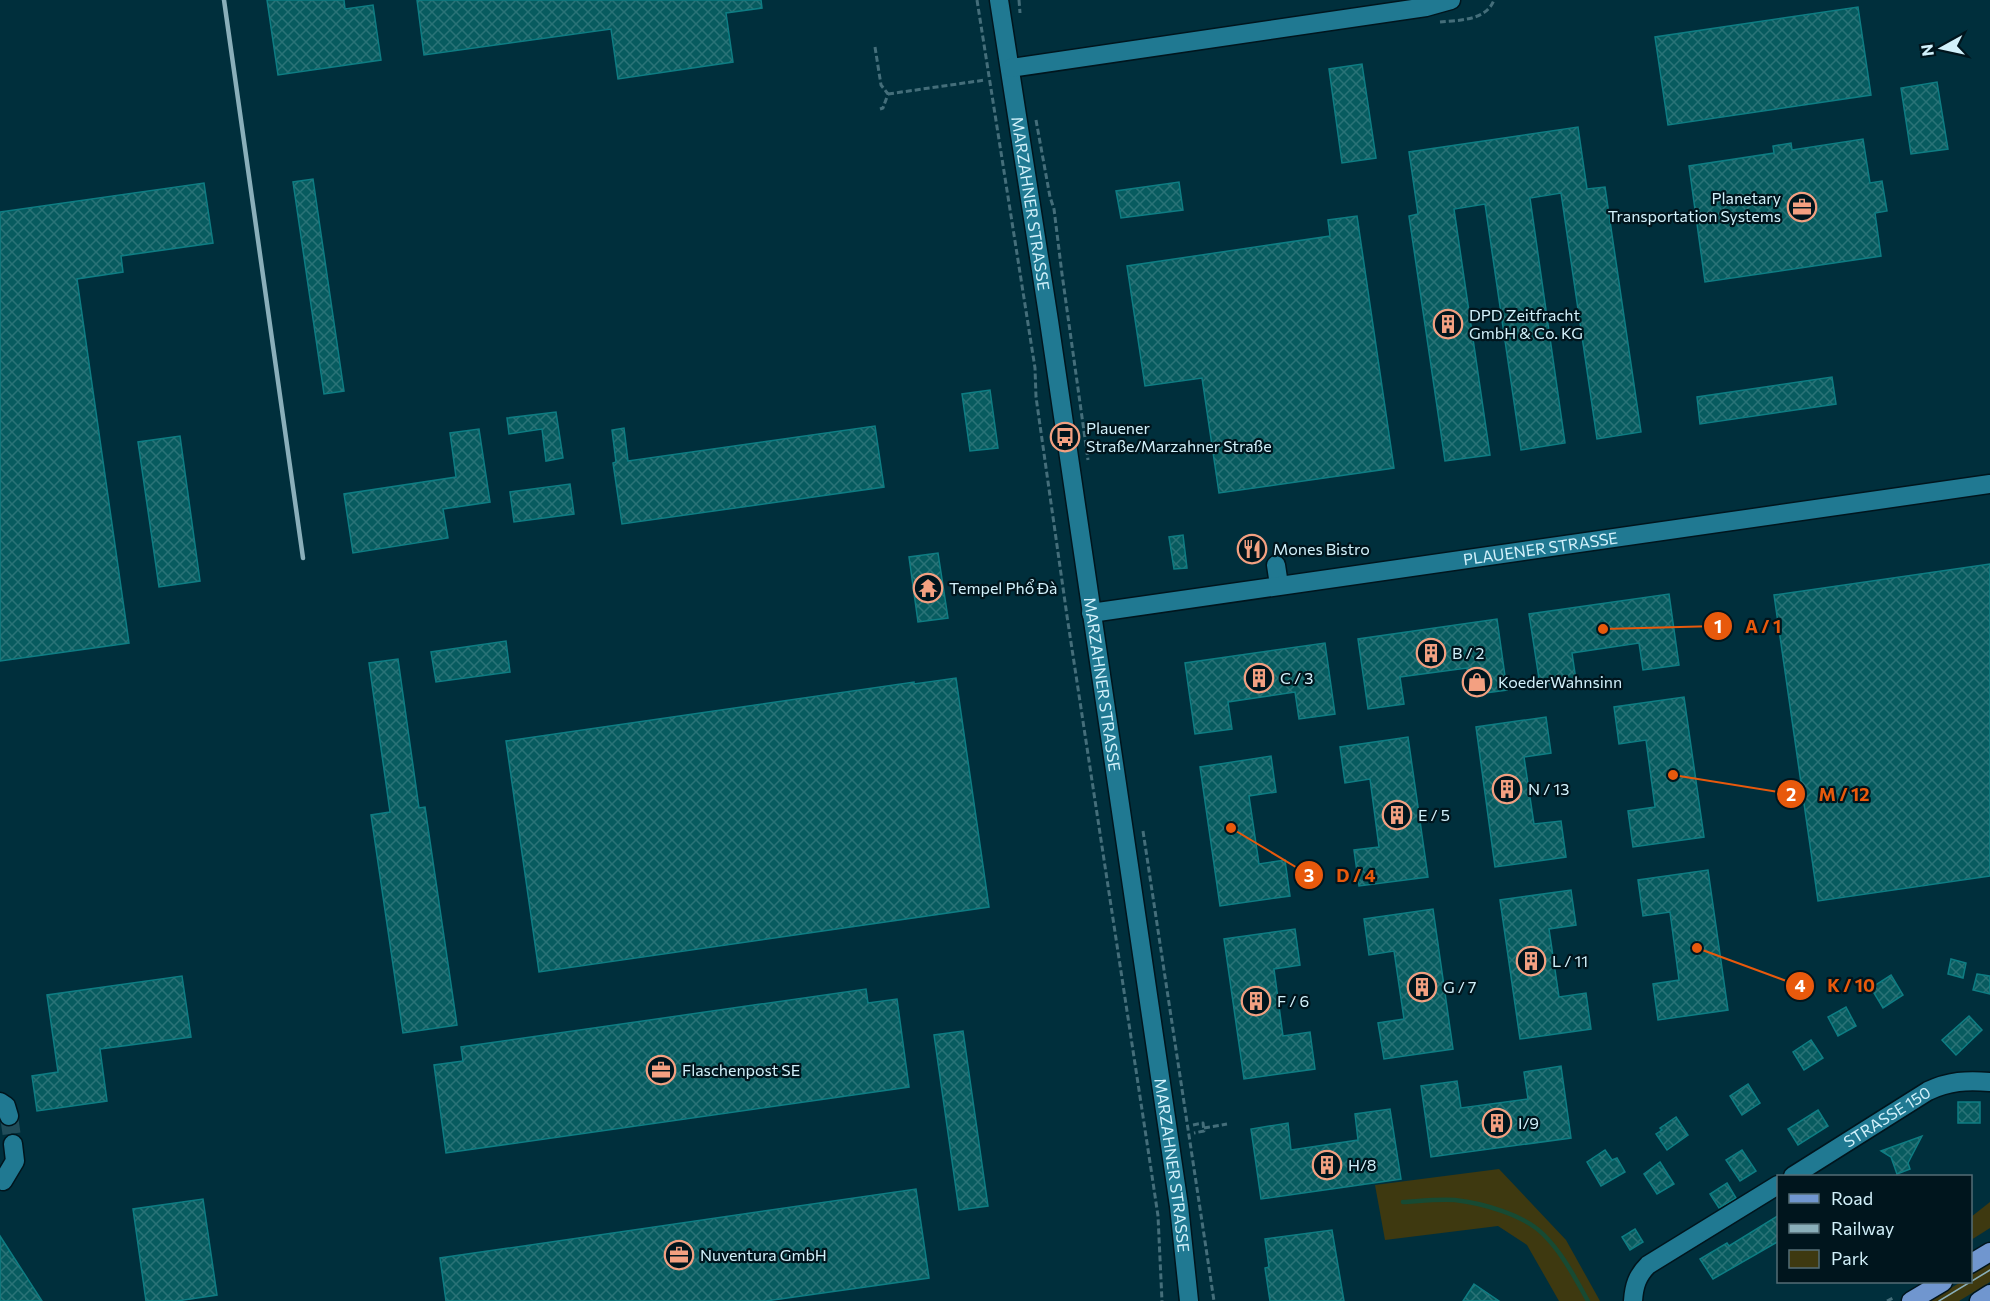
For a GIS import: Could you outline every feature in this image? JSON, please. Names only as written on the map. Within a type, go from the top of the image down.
[{"type":"main road","points":[[1972,1263],[1990,1252]]},
{"type":"main road","points":[[1911,1301],[1940,1283]]},
{"type":"main road","points":[[1979,1301],[1990,1294]]},
{"type":"street","name":"MARZAHNER STRASSE","points":[[999,0],[1011,68],[1180,1212],[1189,1301]]},
{"type":"street","points":[[1011,68],[1426,7],[1451,0]]},
{"type":"street","name":"PLAUENER STRASSE","points":[[1091,613],[1990,484]]},
{"type":"street","points":[[1276,565],[1279,585]]},
{"type":"street","name":"STRASSE 150","points":[[1795,1175],[1935,1088],[1956,1081],[1990,1082]]},
{"type":"street","points":[[2,1181],[6,1150]]},
{"type":"street","points":[[1633,1301],[1634,1286],[1640,1273],[1648,1265],[1777,1186]]},
{"type":"path","points":[[977,0],[1035,368],[1036,398],[1067,616],[1158,1216],[1162,1301]]},
{"type":"path","points":[[875,47],[881,85],[888,94]]},
{"type":"path","points":[[888,94],[985,80]]},
{"type":"path","points":[[880,108],[883,108],[888,94]]},
{"type":"path","points":[[1143,830],[1214,1301]]},
{"type":"path","points":[[1193,1125],[1203,1123],[1204,1128]]},
{"type":"path","points":[[1194,1133],[1204,1131],[1204,1128],[1227,1124]]},
{"type":"green space","points":[[1499,1169],[1566,1240],[1600,1301],[1559,1301],[1527,1245],[1498,1226],[1385,1240],[1375,1185]]},
{"type":"green space","points":[[1990,1202],[1990,1228],[1972,1239],[1972,1216]]},
{"type":"green space","points":[[1990,1263],[1990,1282],[1987,1284],[1959,1301],[1929,1301],[1959,1283],[1972,1283],[1972,1274]]},
{"type":"building","points":[[267,0],[344,0],[345,9],[373,5],[381,60],[278,75]]},
{"type":"building","points":[[417,0],[761,0],[762,8],[726,13],[733,62],[618,79],[611,29],[424,55]]},
{"type":"building","points":[[1858,7],[1871,95],[1668,125],[1655,37]]},
{"type":"building","points":[[1362,64],[1376,158],[1342,163],[1329,69]]},
{"type":"building","points":[[1937,82],[1948,149],[1911,154],[1901,88]]},
{"type":"building","name":"DPD Zeitfracht GmbH & Co. KG","points":[[1578,127],[1587,189],[1605,187],[1641,432],[1597,439],[1561,193],[1530,198],[1565,443],[1521,450],[1485,204],[1454,209],[1490,455],[1445,461],[1409,216],[1418,214],[1409,152]]},
{"type":"building","points":[[1863,139],[1870,183],[1882,181],[1887,211],[1875,213],[1881,256],[1705,282],[1689,166],[1774,153],[1773,146],[1791,143],[1792,150]]},
{"type":"building","points":[[313,179],[344,391],[324,394],[293,182]]},
{"type":"building","points":[[1179,182],[1183,210],[1121,218],[1116,191]]},
{"type":"building","points":[[204,183],[213,243],[121,256],[123,272],[77,279],[129,643],[0,661],[0,212]]},
{"type":"building","points":[[1357,216],[1394,468],[1219,493],[1202,378],[1145,386],[1127,266],[1330,236],[1328,220]]},
{"type":"building","points":[[1832,377],[1836,404],[1700,424],[1697,397]]},
{"type":"building","points":[[990,390],[998,448],[970,451],[962,394]]},
{"type":"building","points":[[556,412],[563,458],[546,461],[542,429],[509,434],[507,418]]},
{"type":"building","points":[[875,426],[884,487],[622,524],[613,463],[616,462],[612,430],[624,428],[628,461]]},
{"type":"building","points":[[479,429],[490,502],[443,509],[448,538],[353,553],[344,494],[456,477],[450,433]]},
{"type":"building","points":[[180,436],[200,581],[159,587],[138,442]]},
{"type":"building","points":[[570,484],[574,514],[514,522],[510,492]]},
{"type":"building","points":[[1183,535],[1187,568],[1174,569],[1169,537]]},
{"type":"building","name":"Mones Bistro","points":[[1261,543],[1263,558],[1244,560],[1243,545]]},
{"type":"building","name":"Tempel Phổ Đà","points":[[938,553],[948,618],[918,622],[909,557]]},
{"type":"building","points":[[1990,564],[1990,876],[1818,901],[1774,595]]},
{"type":"building","points":[[1669,594],[1679,665],[1643,670],[1639,643],[1572,653],[1576,680],[1540,685],[1529,614]]},
{"type":"building","name":"B / 2","points":[[1497,619],[1507,690],[1471,695],[1467,668],[1400,677],[1404,704],[1368,709],[1358,639]]},
{"type":"building","points":[[506,641],[510,672],[436,682],[431,652]]},
{"type":"building","name":"C / 3","points":[[1325,643],[1335,714],[1299,719],[1295,692],[1228,702],[1232,729],[1195,734],[1185,663]]},
{"type":"building","points":[[398,659],[419,808],[425,807],[457,1025],[403,1033],[371,815],[390,812],[369,663]]},
{"type":"building","points":[[956,678],[989,907],[539,972],[506,741],[914,682],[914,684]]},
{"type":"building","points":[[1684,697],[1704,837],[1633,847],[1628,811],[1655,807],[1646,740],[1619,744],[1614,707]]},
{"type":"building","name":"N / 13","points":[[1546,717],[1551,753],[1524,757],[1534,824],[1561,821],[1566,857],[1495,867],[1476,727]]},
{"type":"building","name":"E / 5","points":[[1408,737],[1428,877],[1359,886],[1354,850],[1379,847],[1370,779],[1345,783],[1340,747]]},
{"type":"building","points":[[1271,756],[1276,792],[1249,796],[1259,864],[1285,860],[1290,896],[1220,906],[1200,767]]},
{"type":"building","points":[[1708,870],[1728,1010],[1658,1020],[1653,984],[1679,980],[1670,912],[1643,916],[1638,880]]},
{"type":"building","name":"L / 11","points":[[1571,890],[1576,925],[1549,929],[1559,997],[1586,993],[1591,1029],[1520,1039],[1500,900]]},
{"type":"building","name":"G / 7","points":[[1433,909],[1453,1049],[1384,1059],[1378,1023],[1404,1019],[1394,951],[1369,955],[1364,919]]},
{"type":"building","name":"F / 6","points":[[1295,929],[1300,965],[1274,969],[1283,1036],[1310,1032],[1315,1069],[1244,1079],[1224,939]]},
{"type":"building","points":[[1951,959],[1966,963],[1963,978],[1948,974]]},
{"type":"building","points":[[1977,974],[1990,976],[1990,994],[1973,990]]},
{"type":"building","points":[[1891,975],[1903,995],[1883,1008],[1871,988]]},
{"type":"building","points":[[182,976],[191,1037],[100,1049],[107,1101],[37,1111],[32,1076],[58,1072],[47,995]]},
{"type":"building","points":[[866,989],[868,1003],[897,999],[909,1087],[446,1153],[434,1065],[463,1061],[461,1047]]},
{"type":"building","points":[[1846,1007],[1856,1026],[1838,1036],[1828,1017]]},
{"type":"building","points":[[1969,1016],[1982,1030],[1956,1055],[1942,1040]]},
{"type":"building","points":[[963,1031],[988,1206],[959,1210],[934,1035]]},
{"type":"building","points":[[1811,1040],[1823,1058],[1804,1070],[1793,1052]]},
{"type":"building","name":"I/9","points":[[1561,1066],[1571,1138],[1431,1157],[1421,1086],[1457,1081],[1461,1108],[1528,1099],[1524,1072]]},
{"type":"building","points":[[1748,1084],[1760,1103],[1742,1115],[1730,1096]]},
{"type":"building","points":[[1958,1102],[1980,1102],[1980,1123],[1958,1123]]},
{"type":"building","name":"H/8","points":[[1390,1109],[1401,1179],[1261,1199],[1251,1129],[1288,1123],[1291,1150],[1358,1140],[1355,1114]]},
{"type":"building","points":[[1818,1110],[1828,1126],[1798,1145],[1788,1129]]},
{"type":"building","points":[[1676,1117],[1688,1135],[1667,1150],[1656,1134],[1662,1130],[1660,1128]]},
{"type":"building","points":[[1922,1136],[1908,1163],[1910,1169],[1897,1174],[1891,1157],[1881,1151]]},
{"type":"building","points":[[1605,1150],[1612,1160],[1617,1158],[1625,1172],[1601,1186],[1587,1162]]},
{"type":"building","points":[[1742,1150],[1756,1171],[1740,1181],[1726,1160]]},
{"type":"building","points":[[1660,1162],[1674,1184],[1657,1194],[1644,1174]]},
{"type":"building","points":[[1727,1183],[1736,1198],[1719,1208],[1710,1194]]},
{"type":"building","points":[[916,1189],[929,1278],[766,1301],[446,1301],[440,1258]]},
{"type":"building","points":[[203,1199],[217,1295],[177,1301],[146,1301],[133,1209]]},
{"type":"building","points":[[1777,1216],[1777,1242],[1713,1279],[1700,1259],[1727,1243],[1729,1246]]},
{"type":"building","points":[[1635,1229],[1643,1242],[1630,1250],[1622,1237]]},
{"type":"building","points":[[1332,1230],[1344,1301],[1270,1301],[1265,1268],[1269,1267],[1265,1239]]},
{"type":"building","points":[[0,1236],[42,1301],[0,1301]]},
{"type":"building","points":[[1474,1284],[1499,1301],[1463,1301]]},
{"type":"waterway","points":[[1403,1202],[1455,1200],[1490,1207],[1515,1216],[1536,1228],[1557,1250],[1588,1301]]},
{"type":"tunnel","points":[[9,1116],[13,1144]]},
{"type":"tram line","points":[[1972,1281],[1990,1270]]},
{"type":"tram line","points":[[1939,1301],[1969,1283]]},
{"type":"railway","points":[[224,0],[303,558]]},
{"type":"place","name":"Planetary Transportation Systems","points":[[1802,207]]},
{"type":"place","name":"DPD Zeitfracht GmbH & Co. KG","points":[[1448,324]]},
{"type":"place","name":"Plauener Straße/Marzahner Straße","points":[[1065,437]]},
{"type":"place","name":"Mones Bistro","points":[[1252,549]]},
{"type":"place","name":"Tempel Phổ Đà","points":[[928,588]]},
{"type":"place","name":"A / 1","points":[[1603,629]]},
{"type":"place","name":"B / 2","points":[[1431,653]]},
{"type":"place","name":"C / 3","points":[[1259,678]]},
{"type":"place","name":"KoederWahnsinn","points":[[1477,682]]},
{"type":"place","name":"M / 12","points":[[1673,775]]},
{"type":"place","name":"N / 13","points":[[1507,789]]},
{"type":"place","name":"E / 5","points":[[1397,815]]},
{"type":"place","name":"D / 4","points":[[1231,828]]},
{"type":"place","name":"K / 10","points":[[1697,948]]},
{"type":"place","name":"L / 11","points":[[1531,961]]},
{"type":"place","name":"G / 7","points":[[1422,987]]},
{"type":"place","name":"F / 6","points":[[1256,1001]]},
{"type":"place","name":"Flaschenpost SE","points":[[661,1070]]},
{"type":"place","name":"I/9","points":[[1497,1123]]},
{"type":"place","name":"H/8","points":[[1327,1165]]},
{"type":"place","name":"Nuventura GmbH","points":[[679,1255]]}]
